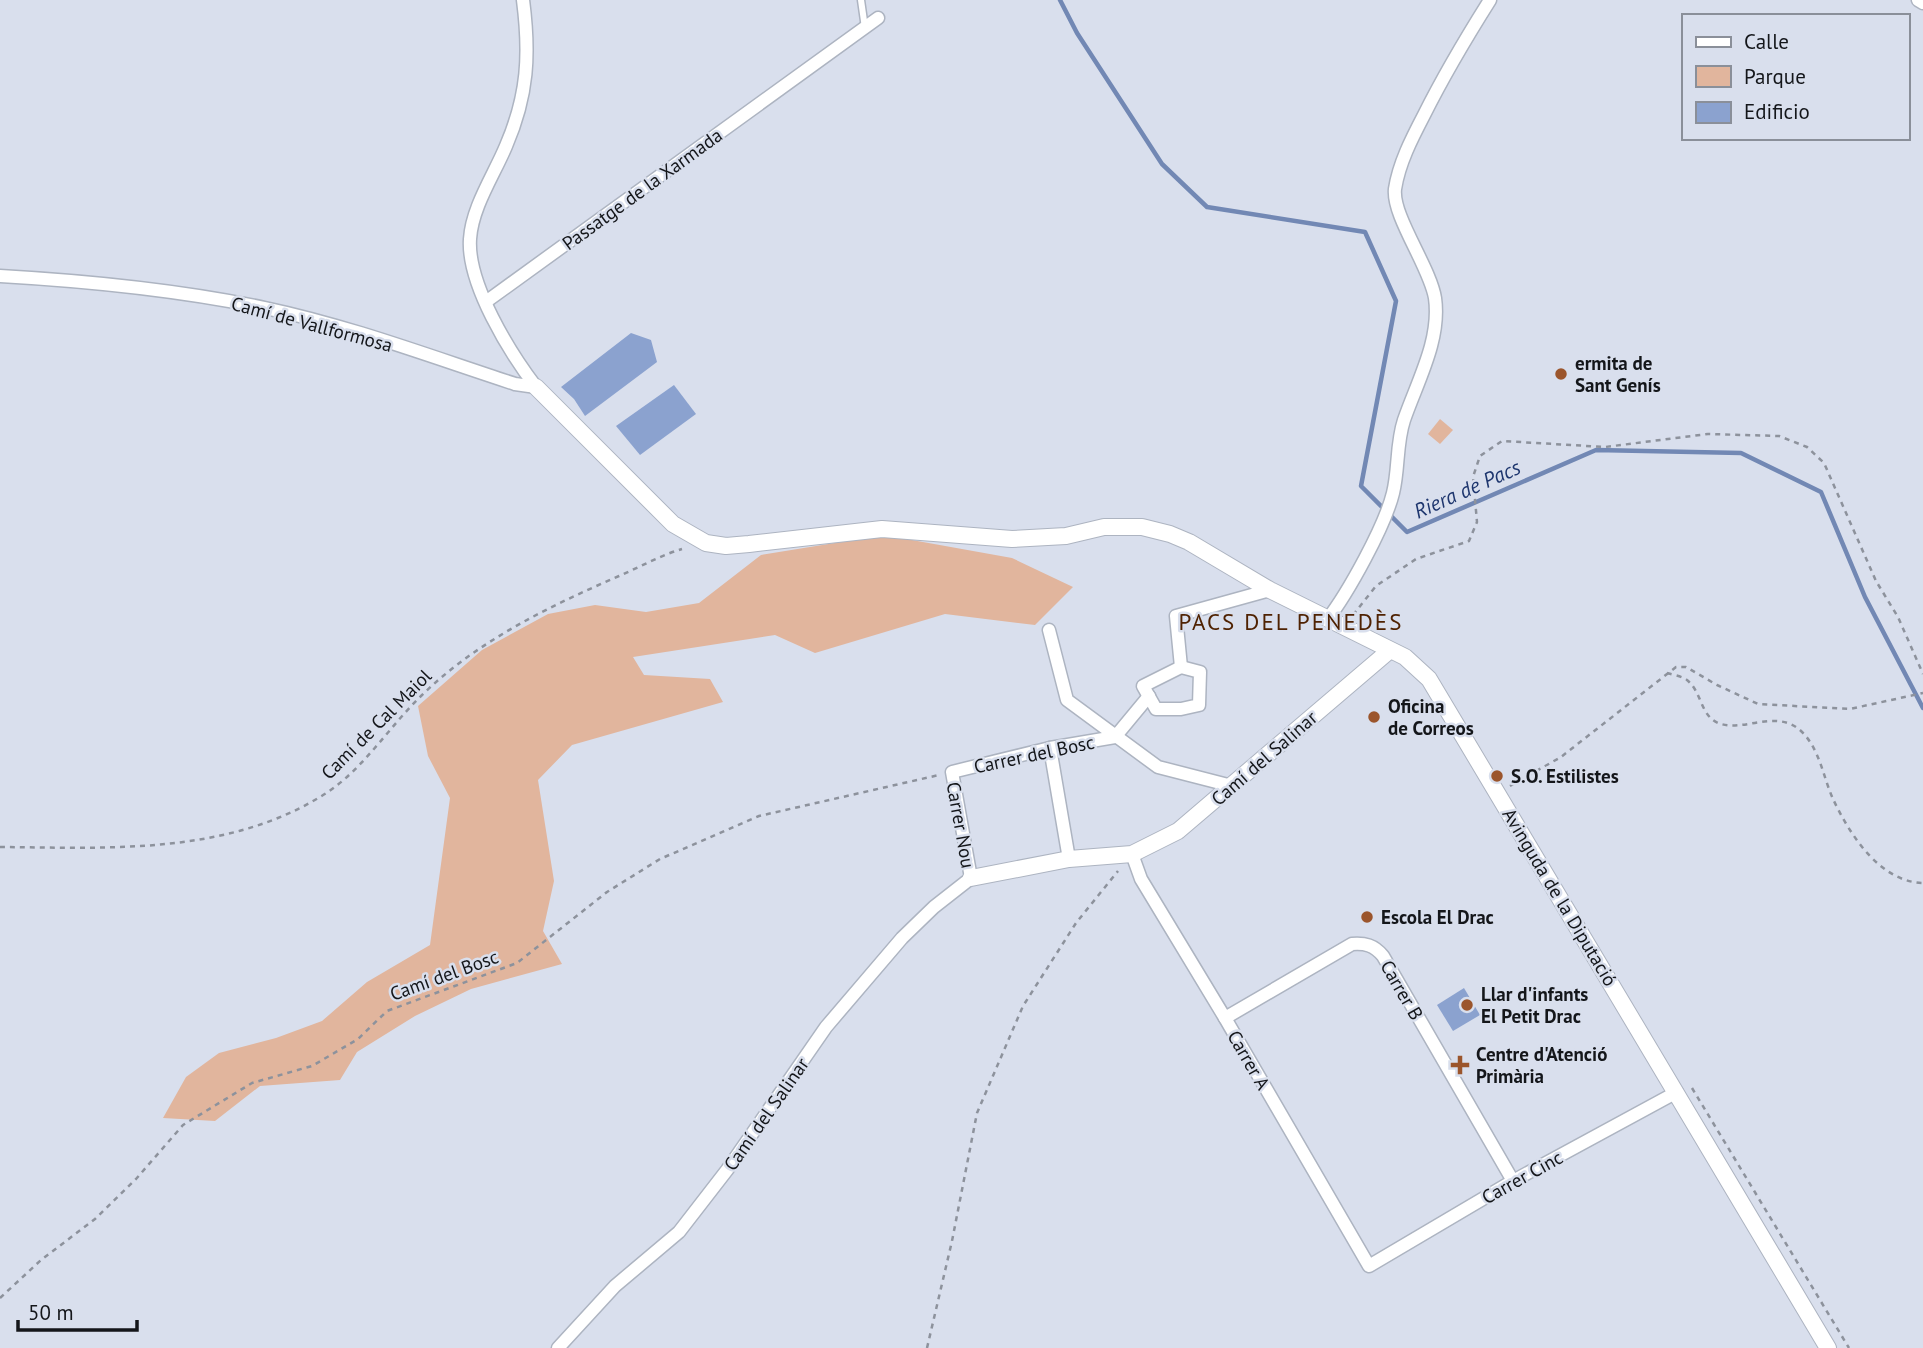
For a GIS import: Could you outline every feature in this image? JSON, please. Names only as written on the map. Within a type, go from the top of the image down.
[{"type":"street","points":[[523,0],[528,60],[522,103],[475,216],[470,237],[473,269],[512,355],[536,387],[673,524],[706,543]]},
{"type":"street","points":[[1327,620],[1338,605],[1388,511],[1398,470],[1398,444],[1403,422],[1428,357],[1435,319],[1435,299],[1430,281],[1396,205],[1395,188],[1411,141],[1437,88],[1490,0]]},
{"type":"street","points":[[1919,0],[1923,3]]},
{"type":"street","name":"Passatge de la Xarmada","points":[[487,301],[878,18]]},
{"type":"street","name":"Camí de Vallformosa","points":[[0,276],[56,279],[221,300],[267,309],[337,326],[515,384],[536,387]]},
{"type":"street","name":"Avinguda de la Diputació","points":[[706,543],[726,546],[882,529],[1012,539],[1066,536],[1104,527],[1142,527],[1188,541],[1270,590],[1405,657],[1429,678],[1828,1348]]},
{"type":"street","points":[[1181,667],[1176,615],[1270,590]]},
{"type":"street","points":[[1049,629],[1067,700],[1158,767],[1232,786]]},
{"type":"street","name":"Camí del Salinar","points":[[1132,854],[1178,831],[1389,651]]},
{"type":"street","points":[[1181,667],[1200,672],[1199,705],[1181,709],[1156,709],[1143,686],[1181,667]]},
{"type":"street","points":[[1115,737],[1149,696]]},
{"type":"street","name":"Carrer del Bosc","points":[[952,772],[1050,748],[1115,737]]},
{"type":"street","points":[[1050,748],[1069,859]]},
{"type":"street","name":"Carrer Nou","points":[[952,772],[971,878]]},
{"type":"street","points":[[971,878],[1069,859],[1132,854]]},
{"type":"street","name":"Carrer A","points":[[1132,854],[1141,879],[1369,1266]]},
{"type":"street","name":"Camí del Salinar","points":[[558,1348],[615,1286],[679,1231],[727,1170],[826,1027],[902,938],[934,907],[971,878]]},
{"type":"street","name":"Carrer B","points":[[1225,1018],[1352,944],[1371,946],[1383,956],[1513,1181]]},
{"type":"street","name":"Carrer Cinc","points":[[1369,1266],[1513,1181],[1677,1092]]},
{"type":"lane","points":[[861,0],[865,28]]},
{"type":"path","points":[[1343,628],[1376,586],[1416,559],[1469,541],[1477,522],[1473,477],[1480,456],[1502,441],[1605,447],[1707,434],[1779,436],[1807,447],[1824,463],[1875,581],[1898,617],[1923,674]]},
{"type":"path","name":"Camí de Cal Maiol","points":[[0,847],[155,846],[236,833],[283,816],[321,797],[351,773],[420,697],[482,645],[674,551],[706,543]]},
{"type":"path","points":[[1498,793],[1561,757],[1676,667],[1686,667],[1758,704],[1850,709],[1923,693]]},
{"type":"path","points":[[1667,673],[1686,679],[1696,690],[1707,715],[1720,724],[1789,722],[1802,732],[1813,747],[1839,810],[1851,831],[1874,860],[1891,875],[1910,882],[1923,883]]},
{"type":"path","name":"Camí del Bosc","points":[[0,1298],[41,1260],[95,1219],[136,1179],[183,1125],[252,1083],[312,1066],[358,1039],[387,1011],[517,963],[607,892],[660,859],[759,816],[952,772]]},
{"type":"path","points":[[927,1348],[952,1241],[976,1113],[1023,1006],[1076,923],[1132,854]]},
{"type":"green space","points":[[1440,419],[1453,430],[1440,444],[1428,434]]},
{"type":"green space","points":[[884,535],[1012,558],[1073,587],[1035,625],[945,614],[815,653],[775,635],[633,657],[644,675],[710,679],[723,702],[572,745],[538,780],[554,881],[543,931],[562,964],[471,989],[415,1016],[357,1052],[340,1080],[260,1086],[215,1121],[163,1118],[186,1077],[219,1053],[276,1038],[322,1021],[367,982],[430,945],[450,798],[428,756],[418,706],[482,650],[548,614],[595,605],[646,612],[699,603],[761,555]]},
{"type":"building","points":[[631,333],[651,340],[657,362],[585,416],[574,399],[561,387]]},
{"type":"building","points":[[674,385],[696,414],[640,455],[616,426]]},
{"type":"building","points":[[1464,988],[1480,1015],[1453,1031],[1437,1005]]},
{"type":"waterway","name":"Riera de Pacs","points":[[1060,0],[1077,33],[1162,164],[1207,207],[1365,232],[1396,301],[1361,486],[1407,532],[1596,450],[1741,453],[1821,492],[1865,597],[1923,708]]},
{"type":"place","name":"ermita de Sant Genís","points":[[1561,374]]},
{"type":"place","name":"Oficina de Correos","points":[[1374,717]]},
{"type":"place","name":"S.O. Estilistes","points":[[1497,776]]},
{"type":"place","name":"Escola El Drac","points":[[1367,917]]},
{"type":"place","name":"Llar d'infants El Petit Drac","points":[[1467,1005]]},
{"type":"place","name":"Centre d'Atenció Primària","points":[[1460,1065]]},
{"type":"district","name":"PACS DEL PENEDÈS","points":[[1291,621]]}]
